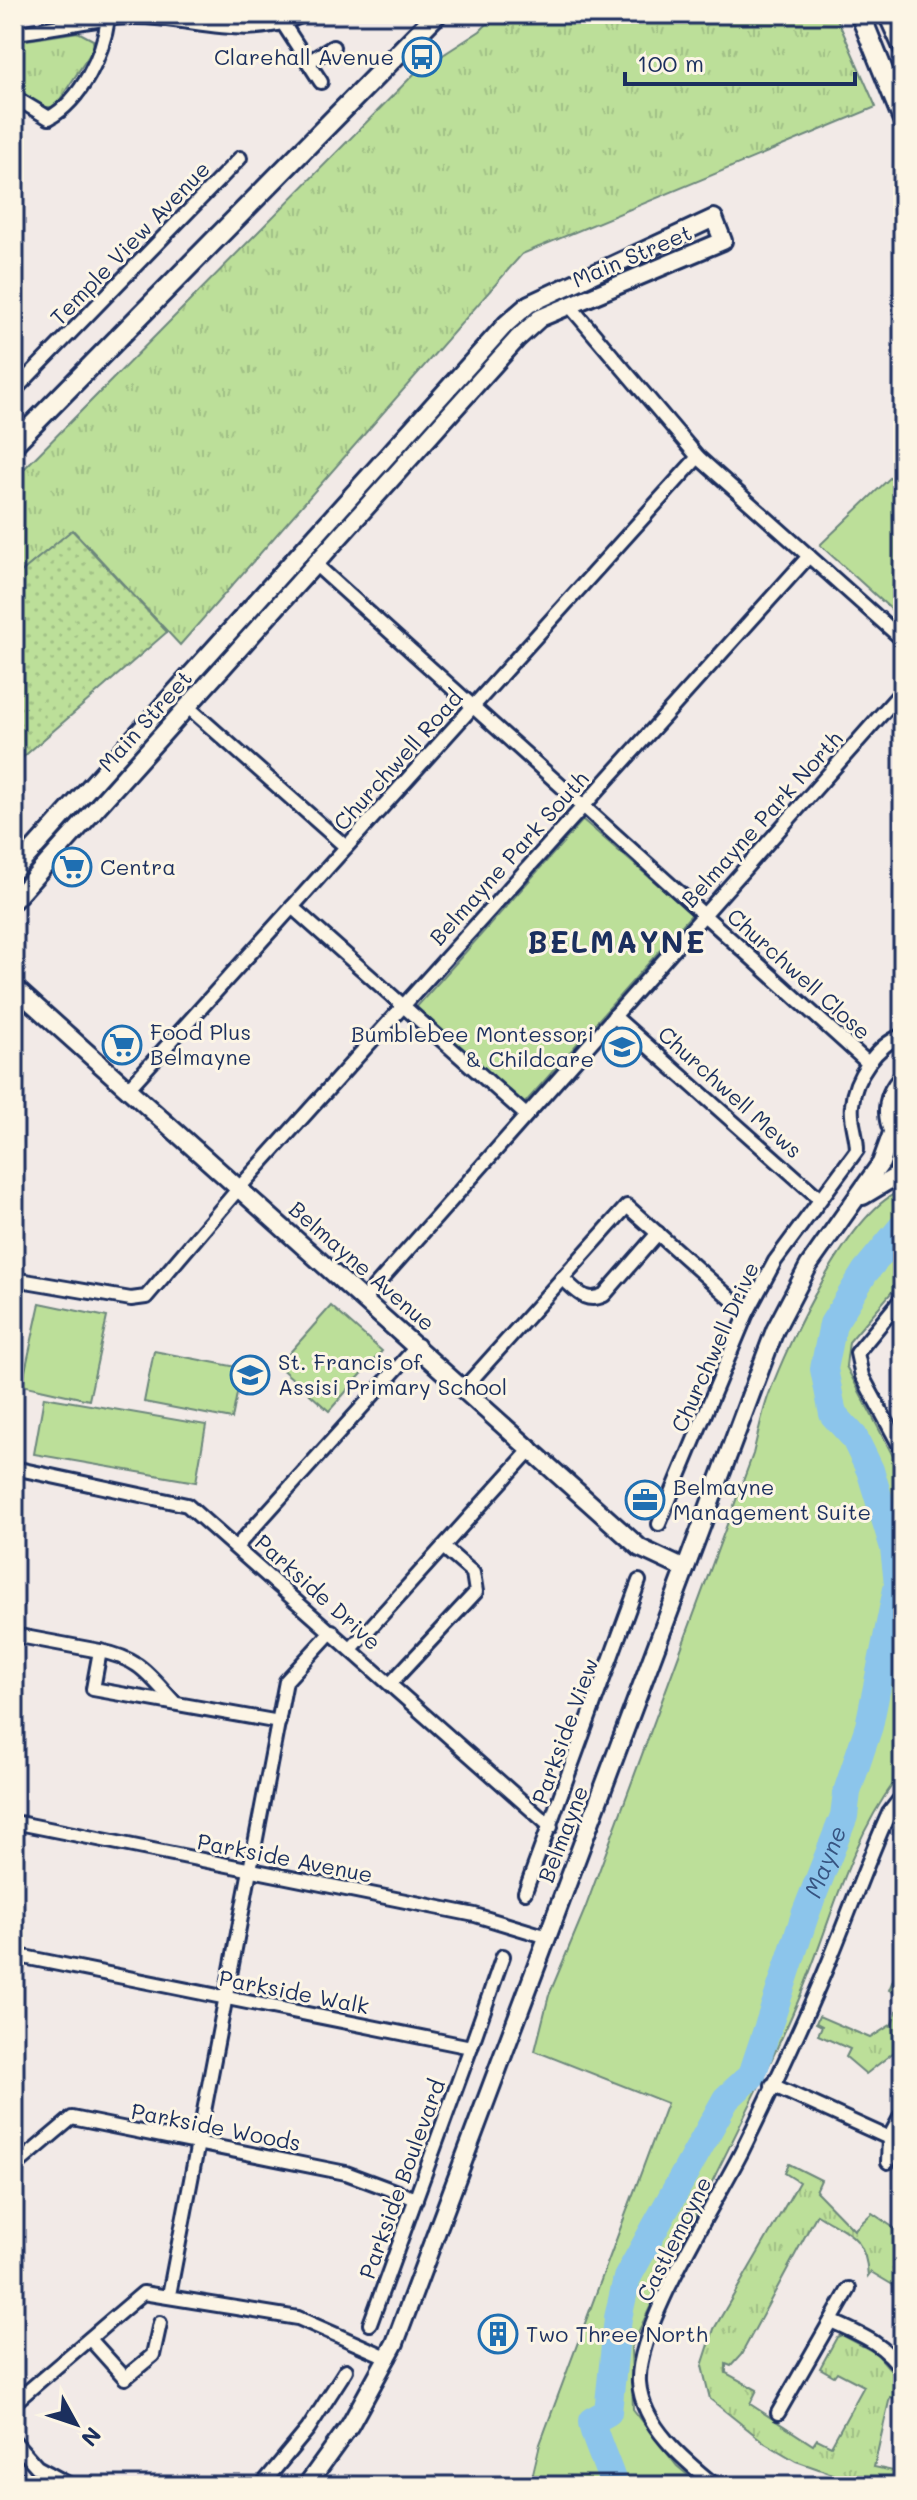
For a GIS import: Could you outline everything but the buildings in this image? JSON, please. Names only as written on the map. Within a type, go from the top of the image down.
[{"type":"main road","points":[[14,444],[437,14]]},
{"type":"main road","points":[[860,14],[903,120]]},
{"type":"main road","points":[[888,14],[903,47]]},
{"type":"street","points":[[14,33],[138,17],[199,26],[284,25],[305,14]]},
{"type":"street","points":[[14,97],[49,118],[66,108],[104,46],[108,19]]},
{"type":"street","points":[[284,25],[321,82]]},
{"type":"street","points":[[308,62],[333,47]]},
{"type":"street","name":"Temple View Avenue","points":[[14,391],[240,158]]},
{"type":"street","name":"Main Street","points":[[14,871],[506,324],[529,304],[714,218],[723,241],[540,318],[517,339],[14,900]]},
{"type":"street","points":[[570,306],[698,457],[903,640]]},
{"type":"street","name":"Churchwell Road","points":[[128,1089],[698,457]]},
{"type":"street","name":"Belmayne Park South","points":[[14,1279],[131,1299],[146,1297],[239,1188],[809,556]]},
{"type":"street","name":"Churchwell Close","points":[[315,564],[868,1063]]},
{"type":"street","name":"Belmayne Park North","points":[[365,1298],[903,690]]},
{"type":"street","points":[[188,707],[346,847]]},
{"type":"street","points":[[292,907],[526,1115]]},
{"type":"street","name":"Belmayne Avenue","points":[[14,987],[465,1387],[640,1548],[685,1569]]},
{"type":"street","name":"Churchwell Mews","points":[[614,1016],[819,1198]]},
{"type":"street","name":"Churchwell Drive","points":[[659,1524],[747,1313],[775,1261],[857,1150],[852,1102],[868,1063],[903,1035]]},
{"type":"street","name":"Belmayne","points":[[306,2486],[350,2425],[389,2358],[746,1402],[786,1307],[829,1234],[860,1198],[898,1140],[887,1117],[889,1102],[903,1077]]},
{"type":"street","name":"Belmayne","points":[[860,1198],[903,1172]]},
{"type":"street","points":[[465,1387],[627,1206],[747,1313]]},
{"type":"street","points":[[562,1278],[585,1299],[594,1300],[604,1295],[658,1233]]},
{"type":"street","points":[[903,1297],[857,1353],[862,1376],[903,1452]]},
{"type":"street","points":[[237,1546],[418,1345]]},
{"type":"street","points":[[351,1649],[532,1448]]},
{"type":"street","name":"Parkside Drive","points":[[15,1472],[187,1505],[237,1546],[551,1827]]},
{"type":"street","points":[[391,1683],[476,1592],[473,1573],[443,1547]]},
{"type":"street","name":"Parkside View","points":[[525,1892],[639,1581]]},
{"type":"street","points":[[174,2296],[198,2146],[286,1681],[332,1631]]},
{"type":"street","points":[[14,1635],[126,1656],[141,1666],[174,1702]]},
{"type":"street","points":[[100,1651],[93,1689],[279,1722]]},
{"type":"street","name":"Castlemoyne","points":[[716,2486],[673,2448],[652,2420],[641,2394],[640,2359],[651,2327],[772,2085],[823,1975],[889,1813],[903,1795]]},
{"type":"street","name":"Parkside Avenue","points":[[14,1822],[475,1915],[548,1937]]},
{"type":"street","name":"Parkside Walk","points":[[14,1955],[471,2047]]},
{"type":"street","points":[[471,2047],[503,1956]]},
{"type":"street","name":"Parkside Boulevard","points":[[370,2324],[471,2047]]},
{"type":"street","points":[[772,2085],[889,2138]]},
{"type":"street","points":[[888,2162],[889,2138],[903,2112]]},
{"type":"street","name":"Parkside Woods","points":[[20,2162],[72,2118],[198,2146],[346,2173],[416,2199]]},
{"type":"street","points":[[778,2413],[849,2289]]},
{"type":"street","points":[[14,2403],[143,2293],[298,2318],[389,2358]]},
{"type":"street","points":[[831,2321],[893,2355],[903,2372]]},
{"type":"street","points":[[90,2339],[125,2378],[153,2355],[160,2323]]},
{"type":"street","points":[[261,2486],[308,2429],[346,2370]]},
{"type":"street","points":[[14,2441],[37,2467],[72,2486]]},
{"type":"street","points":[[14,2477],[31,2486]]},
{"type":"green space","points":[[497,14],[835,14],[876,107],[522,254],[180,645],[73,530],[14,578],[14,479],[415,73],[480,31]]},
{"type":"green space","points":[[78,32],[93,40],[94,48],[55,107],[42,107],[14,91],[14,42]]},
{"type":"green space","points":[[895,473],[903,480],[903,620],[820,545]]},
{"type":"green space","points":[[72,530],[167,632],[14,765],[14,578]]},
{"type":"green space","points":[[583,820],[692,914],[524,1104],[413,1011]]},
{"type":"green space","points":[[903,1190],[903,1279],[849,1342],[846,1366],[903,1475],[903,1781],[895,1781],[863,1834],[776,2051],[631,2348],[633,2409],[677,2466],[701,2486],[530,2486],[540,2444],[667,2103],[535,2051],[549,1995],[585,1909],[753,1454],[769,1394],[790,1343],[842,1249],[862,1222],[883,1202]]},
{"type":"green space","points":[[40,1303],[107,1317],[89,1400],[22,1385]]},
{"type":"green space","points":[[331,1306],[382,1351],[329,1411],[278,1366]]},
{"type":"green space","points":[[154,1351],[242,1368],[232,1419],[144,1402]]},
{"type":"green space","points":[[44,1397],[206,1425],[196,1482],[34,1454]]},
{"type":"green space","points":[[903,1956],[903,2045],[866,2074],[846,2057],[850,2049],[818,2035],[822,2026],[816,2023],[819,2016],[870,2038],[892,2024],[902,1996],[889,1990]]},
{"type":"green space","points":[[789,2164],[821,2180],[816,2191],[854,2230],[872,2213],[903,2234],[903,2291],[871,2272],[868,2276],[859,2243],[846,2231],[817,2214],[741,2355],[731,2366],[726,2364],[726,2373],[757,2390],[750,2404],[813,2445],[817,2439],[831,2446],[864,2386],[837,2372],[834,2376],[820,2368],[837,2337],[842,2335],[876,2353],[903,2384],[903,2399],[890,2397],[874,2467],[903,2473],[903,2486],[878,2486],[863,2481],[861,2484],[796,2461],[765,2443],[710,2399],[702,2366],[714,2329],[799,2182],[785,2173]]},
{"type":"waterway","name":"Mayne","points":[[614,2486],[592,2421],[608,2412],[618,2318],[627,2278],[726,2099],[752,2075],[805,1915],[844,1816],[847,1792],[869,1726],[898,1584],[894,1548],[870,1470],[854,1437],[833,1414],[824,1369],[833,1324],[865,1272],[903,1226]]},
{"type":"place","name":"Clarehall Avenue","points":[[422,57]]},
{"type":"place","name":"Centra","points":[[72,867]]},
{"type":"place","name":"Food Plus Belmayne","points":[[122,1045]]},
{"type":"place","name":"Bumblebee Montessori & Childcare","points":[[622,1047]]},
{"type":"place","name":"St. Francis of Assisi Primary School","points":[[250,1375]]},
{"type":"place","name":"Belmayne Management Suite","points":[[645,1500]]},
{"type":"place","name":"Two Three North","points":[[498,2334]]},
{"type":"district","name":"BELMAYNE","points":[[617,943]]}]
